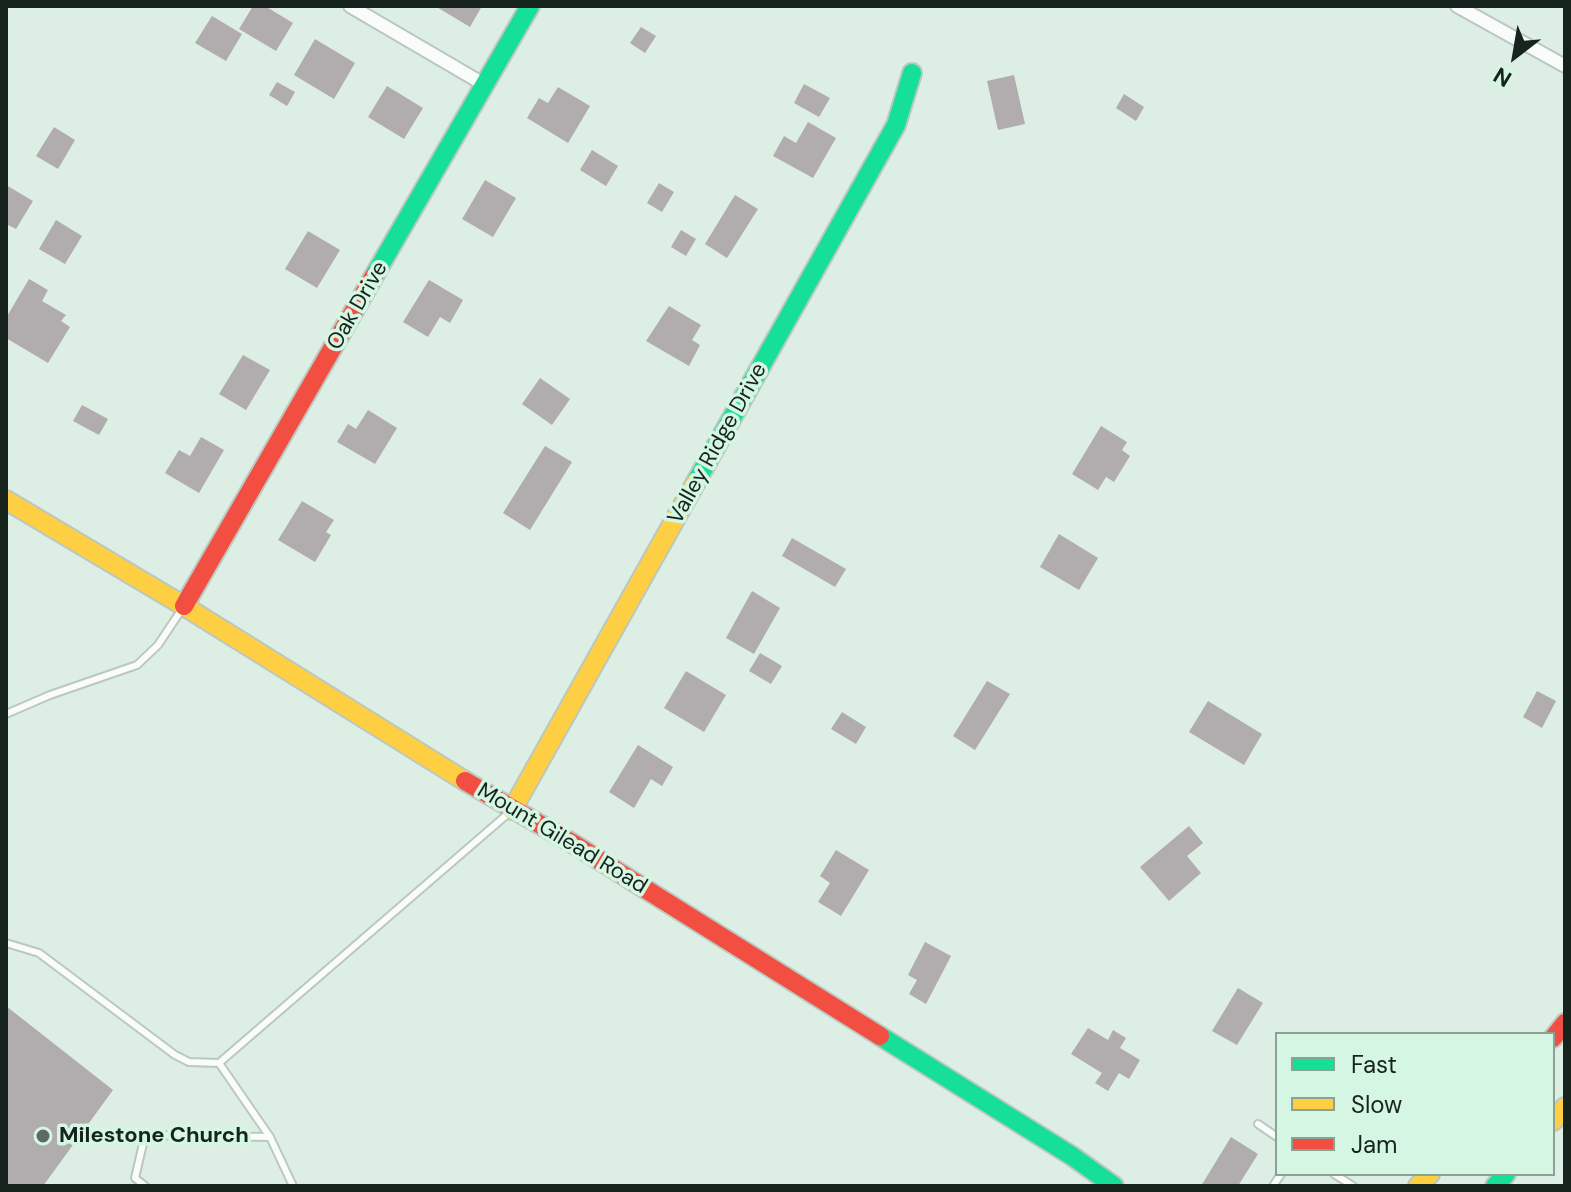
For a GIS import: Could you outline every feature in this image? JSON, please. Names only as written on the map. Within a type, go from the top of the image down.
[{"type":"street","points":[[350,6],[485,85]]},
{"type":"street","name":"Oak Drive","points":[[184,606],[530,6]]},
{"type":"street","points":[[1457,6],[1565,66]]},
{"type":"street","name":"Valley Ridge Drive","points":[[512,810],[896,125],[912,73]]},
{"type":"street","name":"Mount Gilead Road","points":[[6,500],[184,606],[512,810],[572,843],[1072,1156],[1114,1186]]},
{"type":"lane","points":[[6,714],[137,665],[158,645],[184,606]]},
{"type":"lane","points":[[6,943],[39,953],[175,1055],[189,1062],[219,1063],[512,810]]},
{"type":"lane","points":[[219,1063],[270,1137],[293,1186]]},
{"type":"lane","points":[[1258,1124],[1275,1136]]},
{"type":"lane","points":[[145,1186],[135,1178],[145,1135],[270,1137]]},
{"type":"building","points":[[253,6],[265,6],[293,23],[276,51],[239,29]]},
{"type":"building","points":[[435,6],[482,6],[470,27]]},
{"type":"building","points":[[212,16],[242,34],[226,61],[195,43]]},
{"type":"building","points":[[641,27],[656,36],[645,53],[630,43]]},
{"type":"building","points":[[315,39],[355,63],[334,99],[294,75]]},
{"type":"building","points":[[1014,75],[1025,124],[998,130],[987,81]]},
{"type":"building","points":[[277,82],[295,92],[287,106],[269,95]]},
{"type":"building","points":[[804,84],[830,98],[819,117],[794,103]]},
{"type":"building","points":[[387,86],[423,108],[404,139],[368,117]]},
{"type":"building","points":[[558,87],[590,106],[568,143],[527,118],[539,98],[548,103]]},
{"type":"building","points":[[1124,94],[1144,107],[1136,121],[1116,108]]},
{"type":"building","points":[[808,122],[836,138],[813,178],[773,156],[784,136],[796,143]]},
{"type":"building","points":[[54,127],[75,140],[58,169],[36,156]]},
{"type":"building","points":[[592,150],[618,166],[606,186],[580,170]]},
{"type":"building","points":[[485,180],[516,198],[493,237],[462,219]]},
{"type":"building","points":[[659,183],[674,192],[662,212],[647,203]]},
{"type":"building","points":[[6,185],[33,201],[16,229],[6,224]]},
{"type":"building","points":[[735,195],[758,209],[727,258],[705,244]]},
{"type":"building","points":[[56,220],[82,236],[65,264],[39,249]]},
{"type":"building","points":[[681,230],[696,239],[686,256],[671,247]]},
{"type":"building","points":[[308,231],[340,250],[317,288],[285,269]]},
{"type":"building","points":[[29,279],[48,290],[42,301],[66,315],[61,321],[70,327],[48,363],[6,338],[6,318]]},
{"type":"building","points":[[429,280],[463,300],[450,323],[440,317],[428,337],[403,322]]},
{"type":"building","points":[[669,306],[701,325],[692,340],[700,345],[689,366],[646,341]]},
{"type":"building","points":[[243,355],[270,370],[246,410],[219,394]]},
{"type":"building","points":[[540,378],[570,399],[552,425],[522,404]]},
{"type":"building","points":[[82,405],[108,419],[99,435],[73,421]]},
{"type":"building","points":[[368,410],[397,428],[375,464],[337,442],[348,424],[356,429]]},
{"type":"building","points":[[1101,426],[1127,442],[1122,450],[1130,456],[1114,482],[1106,477],[1098,490],[1072,474]]},
{"type":"building","points":[[201,437],[224,450],[199,493],[165,473],[179,450],[190,456]]},
{"type":"building","points":[[545,446],[572,462],[530,530],[503,513]]},
{"type":"building","points":[[302,501],[334,520],[326,532],[331,535],[315,562],[278,540]]},
{"type":"building","points":[[1059,534],[1098,558],[1079,590],[1040,567]]},
{"type":"building","points":[[792,538],[846,569],[835,587],[782,556]]},
{"type":"building","points":[[752,591],[780,608],[754,654],[726,638]]},
{"type":"building","points":[[760,653],[782,666],[771,684],[749,671]]},
{"type":"building","points":[[686,671],[726,695],[704,732],[664,708]]},
{"type":"building","points":[[987,681],[1010,694],[975,750],[953,736]]},
{"type":"building","points":[[1537,691],[1556,701],[1542,728],[1523,717]]},
{"type":"building","points":[[1208,701],[1262,734],[1244,765],[1189,732]]},
{"type":"building","points":[[842,712],[866,727],[856,744],[831,729]]},
{"type":"building","points":[[638,745],[673,767],[662,786],[651,779],[634,808],[609,792]]},
{"type":"building","points":[[1189,826],[1203,843],[1187,856],[1201,873],[1169,901],[1140,867]]},
{"type":"building","points":[[836,850],[869,870],[841,916],[818,902],[830,883],[820,876]]},
{"type":"building","points":[[925,942],[951,956],[926,1004],[909,994],[917,980],[908,975]]},
{"type":"building","points":[[1238,988],[1263,1003],[1237,1045],[1212,1031]]},
{"type":"building","name":"Milestone Church","points":[[6,1006],[113,1090],[43,1186],[6,1186]]},
{"type":"building","points":[[1088,1028],[1108,1040],[1113,1030],[1126,1038],[1120,1048],[1140,1060],[1129,1079],[1119,1073],[1108,1091],[1095,1083],[1102,1073],[1071,1054]]},
{"type":"building","points":[[1231,1137],[1258,1154],[1238,1186],[1201,1186]]},
{"type":"traffic: fast","points":[[374,276],[530,6]]},
{"type":"traffic: fast","points":[[696,482],[896,125],[912,73]]},
{"type":"traffic: fast","points":[[880,1036],[1072,1156],[1114,1186]]},
{"type":"traffic: fast","points":[[1495,1186],[1504,1176]]},
{"type":"traffic: slow","points":[[512,810],[696,482]]},
{"type":"traffic: slow","points":[[6,500],[184,606],[465,781]]},
{"type":"traffic: slow","points":[[1555,1119],[1565,1107]]},
{"type":"traffic: slow","points":[[1418,1186],[1428,1176]]},
{"type":"traffic: jam","points":[[184,606],[374,276]]},
{"type":"traffic: jam","points":[[465,781],[572,843],[880,1036]]},
{"type":"traffic: jam","points":[[1555,1036],[1565,1023]]},
{"type":"place","name":"Milestone Church","points":[[43,1136]]}]
